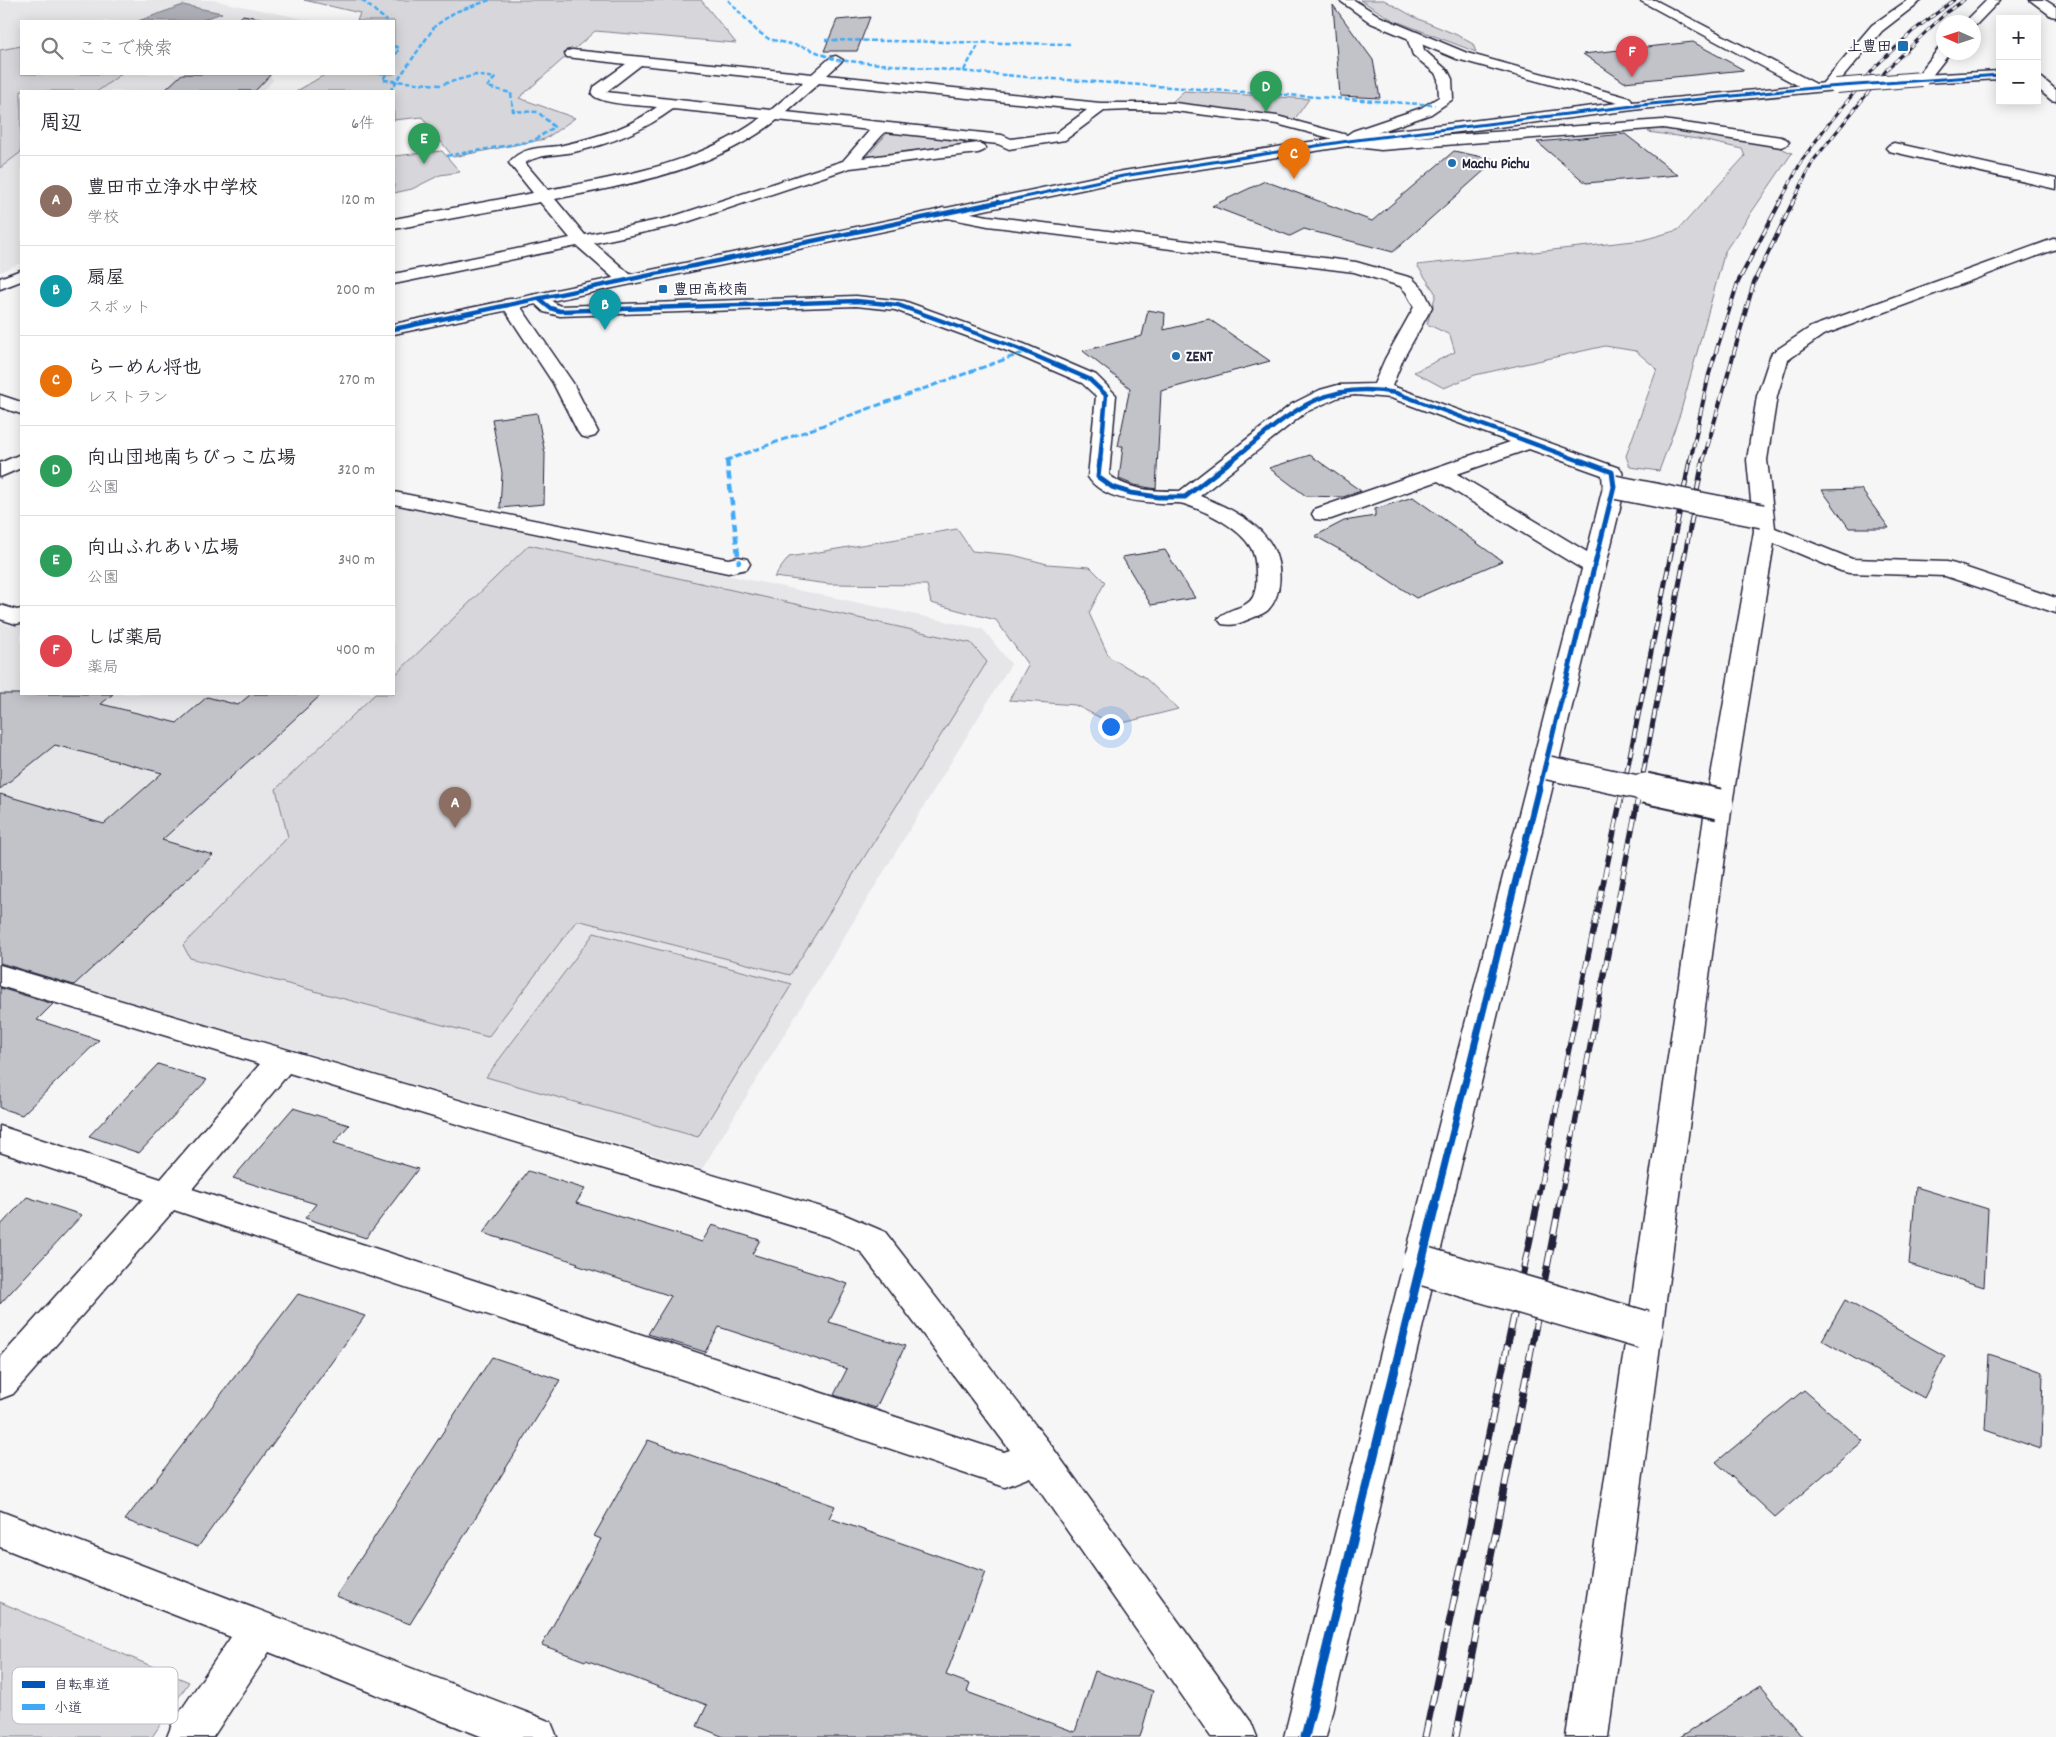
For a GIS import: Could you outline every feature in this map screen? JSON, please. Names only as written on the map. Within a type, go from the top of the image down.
[{"type":"street","points":[[1345,0],[1376,20],[1414,38],[1469,58],[1641,105]]},
{"type":"street","points":[[1645,0],[1826,87]]},
{"type":"street","points":[[1826,87],[1877,28],[1916,0]]},
{"type":"street","points":[[1978,15],[1994,0]]},
{"type":"street","points":[[2036,0],[2056,13]]},
{"type":"street","points":[[1348,141],[1358,134],[1426,111],[1446,99],[1445,79],[1441,71],[1418,52],[1414,38]]},
{"type":"street","points":[[572,54],[1100,107],[1165,107],[1277,120],[1336,135],[1348,141],[1381,145],[1663,124],[1782,142]]},
{"type":"street","points":[[395,224],[633,178],[677,165],[745,136],[772,116],[836,60]]},
{"type":"street","points":[[1922,79],[1937,60]]},
{"type":"street","points":[[638,61],[598,92],[608,97],[1002,140],[1009,144]]},
{"type":"street","points":[[395,329],[1103,179],[1348,141],[1641,105],[1826,87],[1996,75]]},
{"type":"street","points":[[2041,77],[2056,97]]},
{"type":"street","points":[[625,279],[581,241],[516,163],[528,155],[576,147],[622,133],[648,121],[670,104]]},
{"type":"street","points":[[395,279],[672,222],[848,164],[1049,140],[1065,136],[1100,107]]},
{"type":"street","points":[[848,164],[882,126]]},
{"type":"street","points":[[1894,148],[2056,184]]},
{"type":"street","points":[[943,213],[988,221],[1356,267],[1406,282],[1414,289],[1423,307],[1394,358],[1381,390]]},
{"type":"street","points":[[1587,1737],[1719,804],[1763,523],[1757,460],[1768,396],[1779,358],[1817,331],[2056,243]]},
{"type":"street","points":[[0,284],[20,275]]},
{"type":"street","points":[[539,298],[550,308],[560,311],[856,301],[898,305],[1017,348],[1089,379],[1106,396],[1098,477],[1113,488],[1150,496],[1184,497],[1224,513],[1254,536],[1269,565],[1267,589],[1259,605],[1230,619]]},
{"type":"street","points":[[510,304],[563,383],[588,432]]},
{"type":"street","points":[[1184,497],[1299,408],[1327,394],[1355,389],[1381,390],[1396,393],[1612,472],[1614,487],[1420,1265],[1305,1737]]},
{"type":"street","points":[[0,401],[20,408]]},
{"type":"street","points":[[1323,514],[1530,442]]},
{"type":"street","points":[[0,452],[20,445]]},
{"type":"street","points":[[0,471],[20,461]]},
{"type":"street","points":[[1440,473],[1594,566]]},
{"type":"street","points":[[1614,487],[1763,523],[1849,566],[1946,568],[2056,606]]},
{"type":"street","points":[[395,498],[728,566],[739,564]]},
{"type":"street","points":[[0,612],[16,617],[20,616]]},
{"type":"street","points":[[1544,767],[1719,804]]},
{"type":"street","points":[[0,975],[838,1226],[873,1242],[1037,1456],[1236,1737]]},
{"type":"street","points":[[0,1383],[168,1194],[282,1060]]},
{"type":"street","points":[[0,1140],[1006,1470],[1037,1456]]},
{"type":"street","points":[[1420,1265],[1644,1330]]},
{"type":"street","points":[[0,1529],[536,1737]]},
{"type":"street","points":[[188,1737],[261,1629]]},
{"type":"shaded area","points":[[0,0],[212,0],[309,20],[20,20],[20,75],[270,75],[273,80],[265,90],[20,90],[20,263],[0,272]]},
{"type":"shaded area","points":[[304,0],[701,0],[736,43],[595,31],[519,98],[575,118],[545,139],[453,157],[422,117],[395,120],[395,90],[299,90],[324,75],[395,75],[395,20],[357,20],[360,13]]},
{"type":"shaded area","points":[[1360,0],[1384,0],[1416,18],[1457,35],[1473,44],[1476,52],[1393,20]]},
{"type":"shaded area","points":[[183,5],[222,13],[202,20],[141,20]]},
{"type":"shaded area","points":[[20,46],[20,75],[120,75],[99,90],[20,90],[20,153],[0,168],[0,50]]},
{"type":"shaded area","points":[[1184,91],[1309,99],[1294,120],[1170,104]]},
{"type":"shaded area","points":[[1652,127],[1672,128],[1771,144],[1792,153],[1725,251],[1680,414],[1659,471],[1630,467],[1626,456],[1657,369],[1636,351],[1605,346],[1475,375],[1444,388],[1414,372],[1455,352],[1450,335],[1427,324],[1436,294],[1417,265],[1643,240],[1678,230],[1745,156],[1742,149],[1698,139],[1648,132]]},
{"type":"shaded area","points":[[889,131],[979,143],[865,159]]},
{"type":"shaded area","points":[[442,151],[460,172],[440,175],[412,189],[395,193],[395,156]]},
{"type":"shaded area","points":[[395,505],[983,629],[1011,664],[702,1169],[0,963],[0,622],[9,625],[20,624],[20,695],[395,695]]},
{"type":"shaded area","points":[[957,529],[972,551],[1013,555],[1047,564],[1090,567],[1105,582],[1089,613],[1109,657],[1144,677],[1178,709],[1115,725],[1075,705],[1009,700],[1028,665],[996,620],[931,603],[927,585],[829,584],[774,577],[789,557]]},
{"type":"shaded area","points":[[529,545],[971,643],[987,662],[790,975],[577,920],[488,1037],[190,958],[183,945],[288,837],[276,789],[374,695],[395,695],[395,675]]},
{"type":"shaded area","points":[[594,933],[792,984],[698,1137],[486,1077]]},
{"type":"shaded area","points":[[0,1602],[154,1667],[12,1667],[12,1724],[161,1724],[152,1737],[0,1737]]},
{"type":"shaded area","points":[[178,1677],[189,1682],[178,1698]]},
{"type":"building","points":[[1333,5],[1373,60],[1380,98],[1340,96]]},
{"type":"building","points":[[243,15],[270,20],[238,20]]},
{"type":"building","points":[[870,17],[857,51],[824,51],[837,20]]},
{"type":"building","points":[[1693,42],[1744,70],[1624,82],[1583,54]]},
{"type":"building","points":[[181,75],[270,75],[256,90],[165,90]]},
{"type":"building","points":[[1625,134],[1678,175],[1586,183],[1537,142]]},
{"type":"building","points":[[1454,151],[1496,160],[1393,252],[1304,229],[1290,236],[1212,206],[1265,181],[1372,221]]},
{"type":"building","name":"ZENT","points":[[1148,310],[1165,313],[1164,330],[1209,319],[1270,361],[1161,391],[1156,489],[1134,485],[1119,479],[1123,446],[1118,446],[1130,388],[1083,351],[1142,336]]},
{"type":"building","points":[[537,413],[545,453],[544,504],[500,508],[502,473],[492,419]]},
{"type":"building","points":[[1310,455],[1361,491],[1343,497],[1306,496],[1269,468]]},
{"type":"building","points":[[1861,489],[1889,528],[1849,528],[1822,490]]},
{"type":"building","points":[[1413,497],[1502,561],[1416,598],[1355,558],[1315,536],[1344,521],[1375,516],[1375,509]]},
{"type":"building","points":[[1165,550],[1195,598],[1151,605],[1122,557]]},
{"type":"building","points":[[0,694],[112,695],[101,704],[177,723],[207,697],[238,705],[250,695],[321,695],[162,840],[213,855],[74,985],[0,963],[0,794],[104,824],[162,773],[55,745],[0,789]]},
{"type":"building","points":[[0,988],[53,1004],[37,1020],[99,1040],[22,1115],[0,1108]]},
{"type":"building","points":[[158,1064],[207,1080],[139,1153],[89,1136]]},
{"type":"building","points":[[293,1108],[349,1125],[334,1143],[418,1169],[366,1238],[305,1218],[316,1204],[233,1178]]},
{"type":"building","points":[[528,1171],[585,1189],[576,1203],[702,1242],[712,1225],[760,1240],[752,1254],[848,1284],[829,1322],[905,1346],[876,1408],[834,1395],[847,1369],[719,1327],[705,1352],[648,1334],[671,1296],[576,1265],[578,1263],[483,1233]]},
{"type":"building","points":[[1916,1187],[1988,1209],[1984,1287],[1909,1264]]},
{"type":"building","points":[[27,1197],[82,1215],[0,1304],[0,1226]]},
{"type":"building","points":[[298,1294],[365,1316],[198,1547],[125,1520]]},
{"type":"building","points":[[1845,1300],[1945,1356],[1924,1398],[1822,1340]]},
{"type":"building","points":[[1989,1354],[2043,1372],[2041,1449],[1985,1430]]},
{"type":"building","points":[[492,1357],[560,1380],[410,1624],[336,1596]]},
{"type":"building","points":[[1804,1390],[1863,1441],[1775,1517],[1716,1462]]},
{"type":"building","points":[[648,1440],[835,1506],[829,1518],[985,1572],[946,1675],[970,1684],[967,1692],[1075,1732],[1095,1671],[1153,1691],[1140,1737],[724,1737],[697,1726],[707,1705],[542,1645],[601,1539],[594,1536]]},
{"type":"building","points":[[1761,1686],[1803,1737],[1680,1737]]},
{"type":"railway","points":[[1779,204],[1802,160],[1826,127],[1877,65],[1913,31],[1954,0]]},
{"type":"railway","points":[[1792,204],[1813,161],[1888,68],[1947,12],[1964,0]]},
{"type":"railway","points":[[1690,462],[1709,374],[1738,282],[1780,202]]},
{"type":"railway","points":[[1703,462],[1754,282],[1793,202]]},
{"type":"railway","points":[[1623,790],[1690,460]]},
{"type":"railway","points":[[1640,790],[1703,460]]},
{"type":"railway","points":[[1536,1207],[1623,788]]},
{"type":"railway","points":[[1559,1207],[1640,788]]},
{"type":"railway","points":[[1425,1737],[1537,1206]]},
{"type":"railway","points":[[1456,1737],[1559,1206]]},
{"type":"marked path","points":[[362,0],[386,20]]},
{"type":"marked path","points":[[391,90],[435,26],[455,12],[490,0]]},
{"type":"marked path","points":[[728,0],[757,31],[769,39],[807,48],[836,60],[1038,78],[1435,105]]},
{"type":"marked path","points":[[825,40],[1070,44]]},
{"type":"marked path","points":[[964,70],[979,44]]},
{"type":"marked path","points":[[395,46],[399,48],[395,57]]},
{"type":"marked path","points":[[386,75],[383,80],[440,85],[475,75],[495,78],[487,87],[511,93],[513,111],[538,112],[554,127],[533,141],[446,156]]},
{"type":"marked path","points":[[739,564],[727,460],[1025,352]]},
{"type":"cycle path","points":[[395,329],[1123,176],[1348,141],[1641,105],[1813,88],[1996,75]]},
{"type":"cycle path","points":[[539,299],[550,308],[560,311],[856,301],[898,305],[1017,348],[1089,379],[1106,395],[1098,477],[1112,487],[1140,495],[1185,497],[1299,408],[1327,394],[1355,389],[1381,390],[1396,393],[1612,472],[1614,487],[1420,1265],[1305,1737]]},
{"type":"place","name":"上豊田","points":[[1903,46]]},
{"type":"place","name":"しば薬局","points":[[1632,77]]},
{"type":"place","name":"向山団地南ちびっこ広場","points":[[1266,112]]},
{"type":"place","name":"Machu Pichu","points":[[1452,163]]},
{"type":"place","name":"向山ふれあい広場","points":[[424,164]]},
{"type":"place","name":"らーめん将也","points":[[1294,179]]},
{"type":"place","name":"豊田高校南","points":[[663,289]]},
{"type":"place","name":"扇屋","points":[[605,330]]},
{"type":"place","name":"ZENT","points":[[1176,356]]},
{"type":"place","name":"豊田市立浄水中学校","points":[[455,828]]}]
